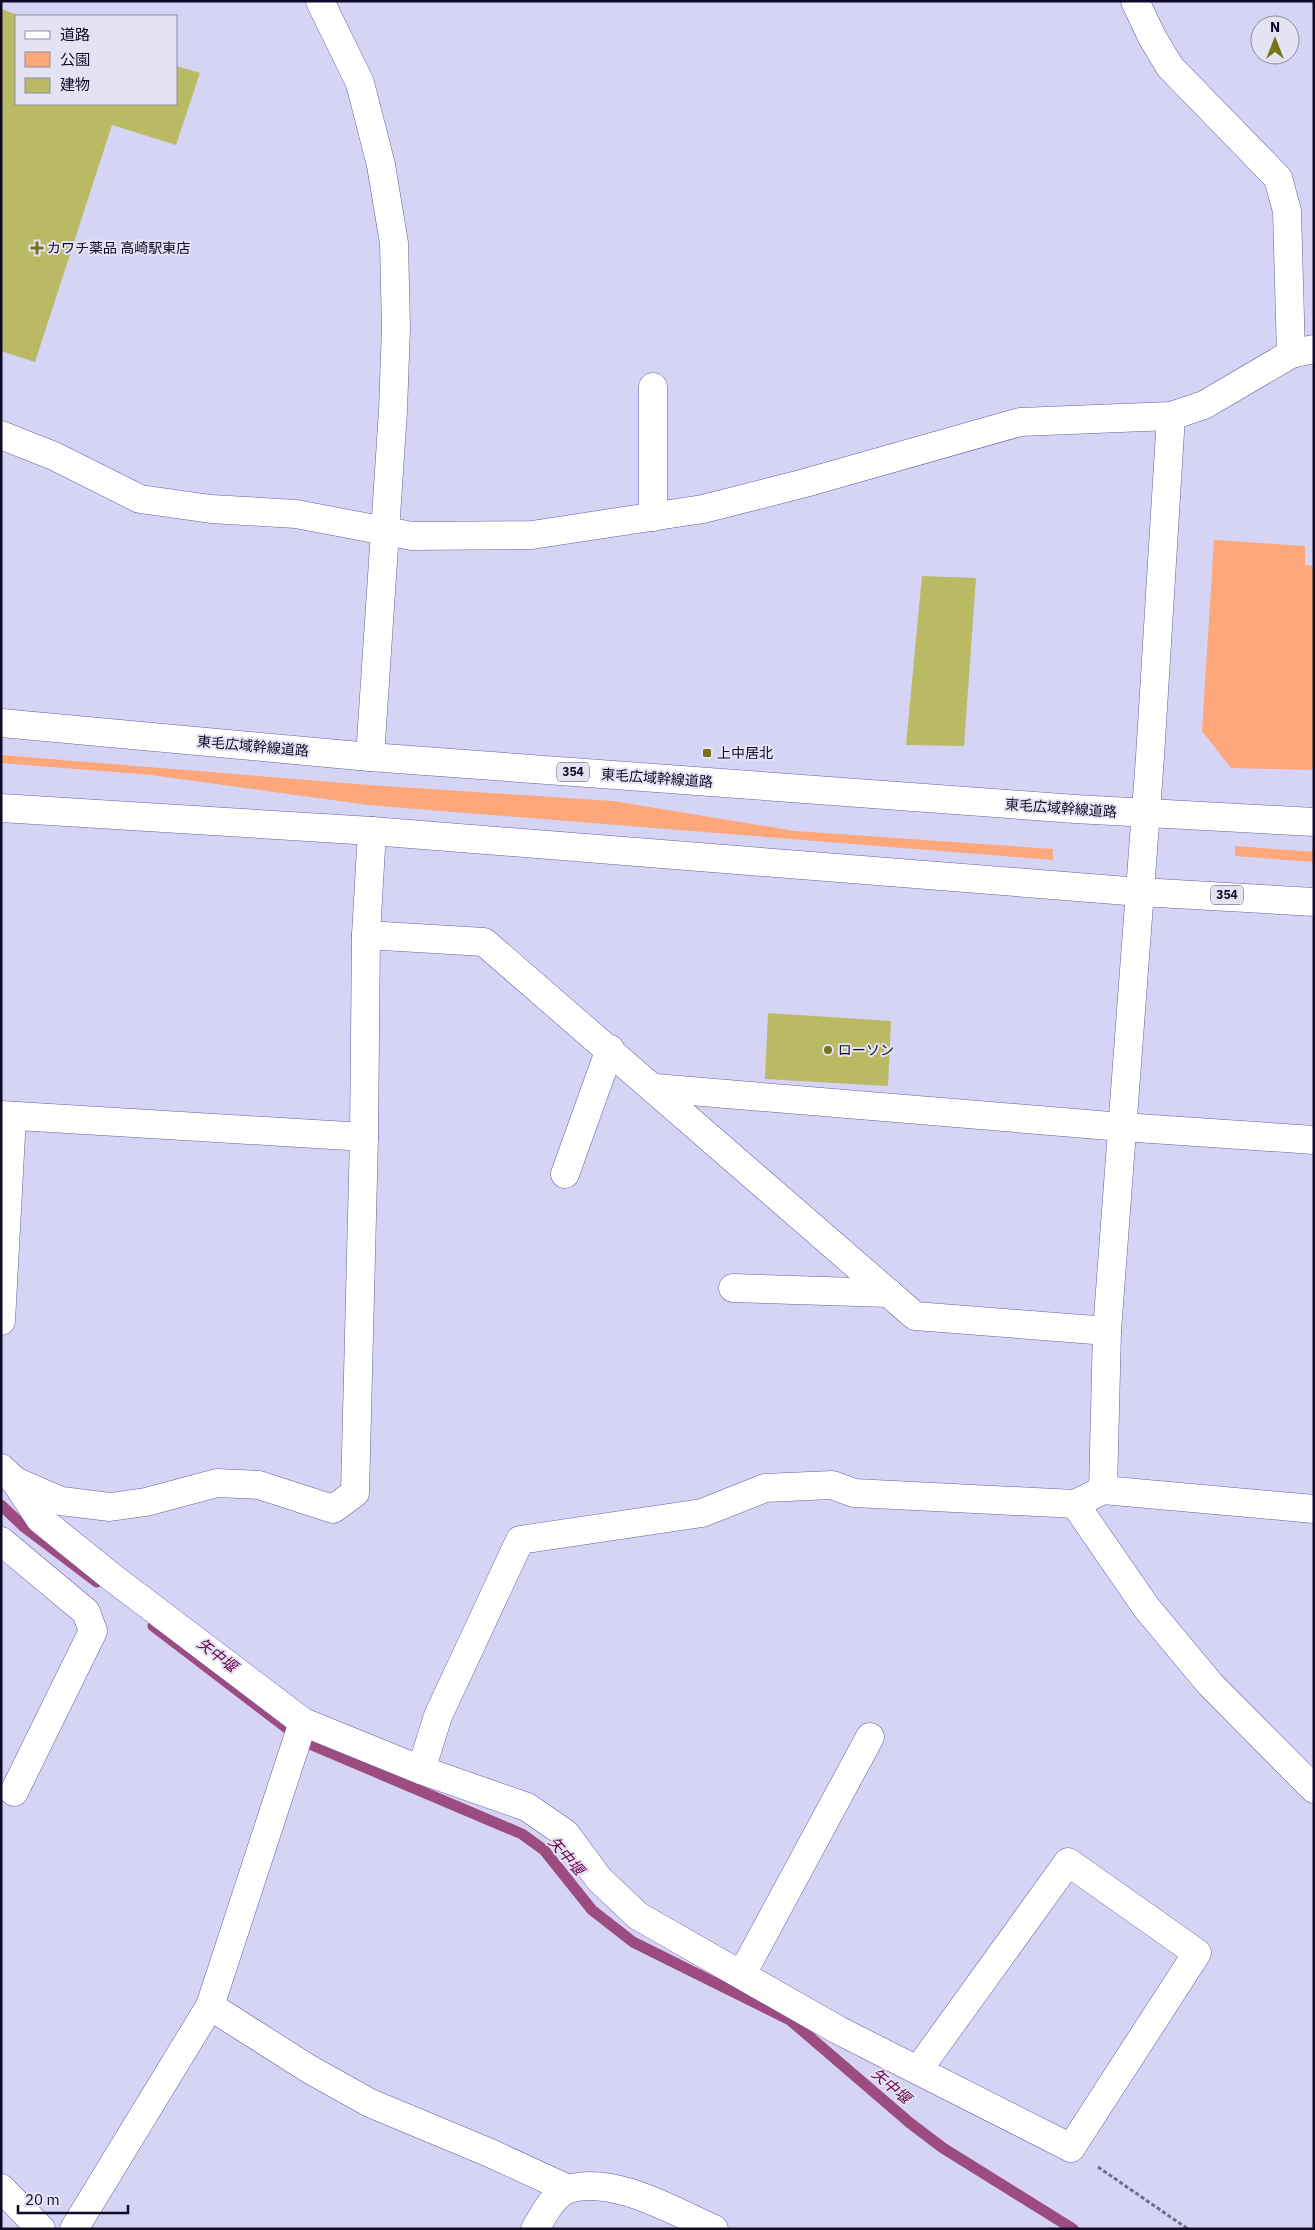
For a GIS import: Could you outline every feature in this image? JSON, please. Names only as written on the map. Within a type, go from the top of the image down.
[{"type":"main road","points":[[320,1],[360,83],[381,165],[394,243],[396,327],[387,532],[370,757]]},
{"type":"main road","points":[[1,435],[54,456],[140,499],[210,510],[296,514],[412,536],[532,535],[703,509],[805,483],[1020,422],[1171,416],[1204,405],[1302,352],[1287,211],[1278,178],[1170,67],[1152,37],[1135,1]]},
{"type":"main road","points":[[653,387],[653,517]]},
{"type":"main road","points":[[1103,1490],[1107,1331],[1146,814],[1171,416]]},
{"type":"main road","name":"東毛広域幹線道路","points":[[1,723],[370,757],[1146,814],[1314,822]]},
{"type":"main road","name":"354","points":[[1,808],[372,832],[1140,892],[1314,902]]},
{"type":"main road","points":[[8,1475],[61,1501],[110,1507],[146,1502],[218,1483],[259,1485],[333,1508],[355,1493],[364,1137],[366,935],[372,832]]},
{"type":"main road","points":[[366,935],[484,942],[655,1088],[915,1316],[1107,1331]]},
{"type":"main road","points":[[565,1174],[610,1049]]},
{"type":"main road","points":[[655,1088],[1122,1127],[1314,1140]]},
{"type":"main road","points":[[1,1321],[7,1116],[364,1137]]},
{"type":"main road","points":[[733,1288],[889,1293]]},
{"type":"main road","points":[[8,1475],[40,1519],[302,1724],[422,1770],[527,1807],[566,1834],[599,1879],[638,1916],[838,2030],[1071,2148],[1197,1953],[1068,1862],[918,2070]]},
{"type":"main road","points":[[422,1770],[438,1716],[520,1540],[702,1513],[765,1488],[832,1485],[854,1493],[1075,1504],[1103,1490],[1314,1509]]},
{"type":"main road","points":[[1075,1504],[1146,1607],[1210,1684],[1314,1789]]},
{"type":"main road","points":[[1,1541],[86,1612],[93,1631],[14,1792]]},
{"type":"main road","points":[[74,2229],[210,2006],[302,1724]]},
{"type":"main road","points":[[742,1974],[870,1737]]},
{"type":"main road","points":[[210,2006],[309,2069],[370,2104],[490,2152],[568,2189],[591,2187],[617,2189],[639,2196],[714,2229]]},
{"type":"main road","points":[[1,2188],[41,2229]]},
{"type":"main road","points":[[535,2229],[554,2200],[568,2189]]},
{"type":"path","points":[[1071,2148],[1188,2229]]},
{"type":"green space","points":[[1214,540],[1305,546],[1305,565],[1314,566],[1314,770],[1231,768],[1202,731]]},
{"type":"green space","points":[[1,755],[369,785],[613,801],[795,831],[1053,849],[1053,860],[368,805],[151,775],[1,763]]},
{"type":"green space","points":[[1235,846],[1314,852],[1314,862],[1235,856]]},
{"type":"building","name":"カワチ薬品 高崎駅東店","points":[[1,9],[18,15],[15,15],[15,105],[178,105],[178,67],[200,73],[176,145],[112,125],[35,362],[1,351]]},
{"type":"building","points":[[922,576],[976,578],[964,746],[906,745]]},
{"type":"building","name":"ローソン","points":[[768,1013],[891,1021],[888,1086],[765,1079]]},
{"type":"waterway","name":"矢中堰","points":[[1,1505],[23,1526],[97,1582]]},
{"type":"waterway","name":"矢中堰","points":[[153,1626],[305,1742],[522,1834],[544,1850],[592,1910],[633,1942],[790,2020],[910,2123],[943,2148],[1073,2229]]},
{"type":"place","name":"カワチ薬品 高崎駅東店","points":[[37,248]]},
{"type":"place","name":"上中居北","points":[[707,753]]},
{"type":"place","name":"ローソン","points":[[828,1050]]}]
